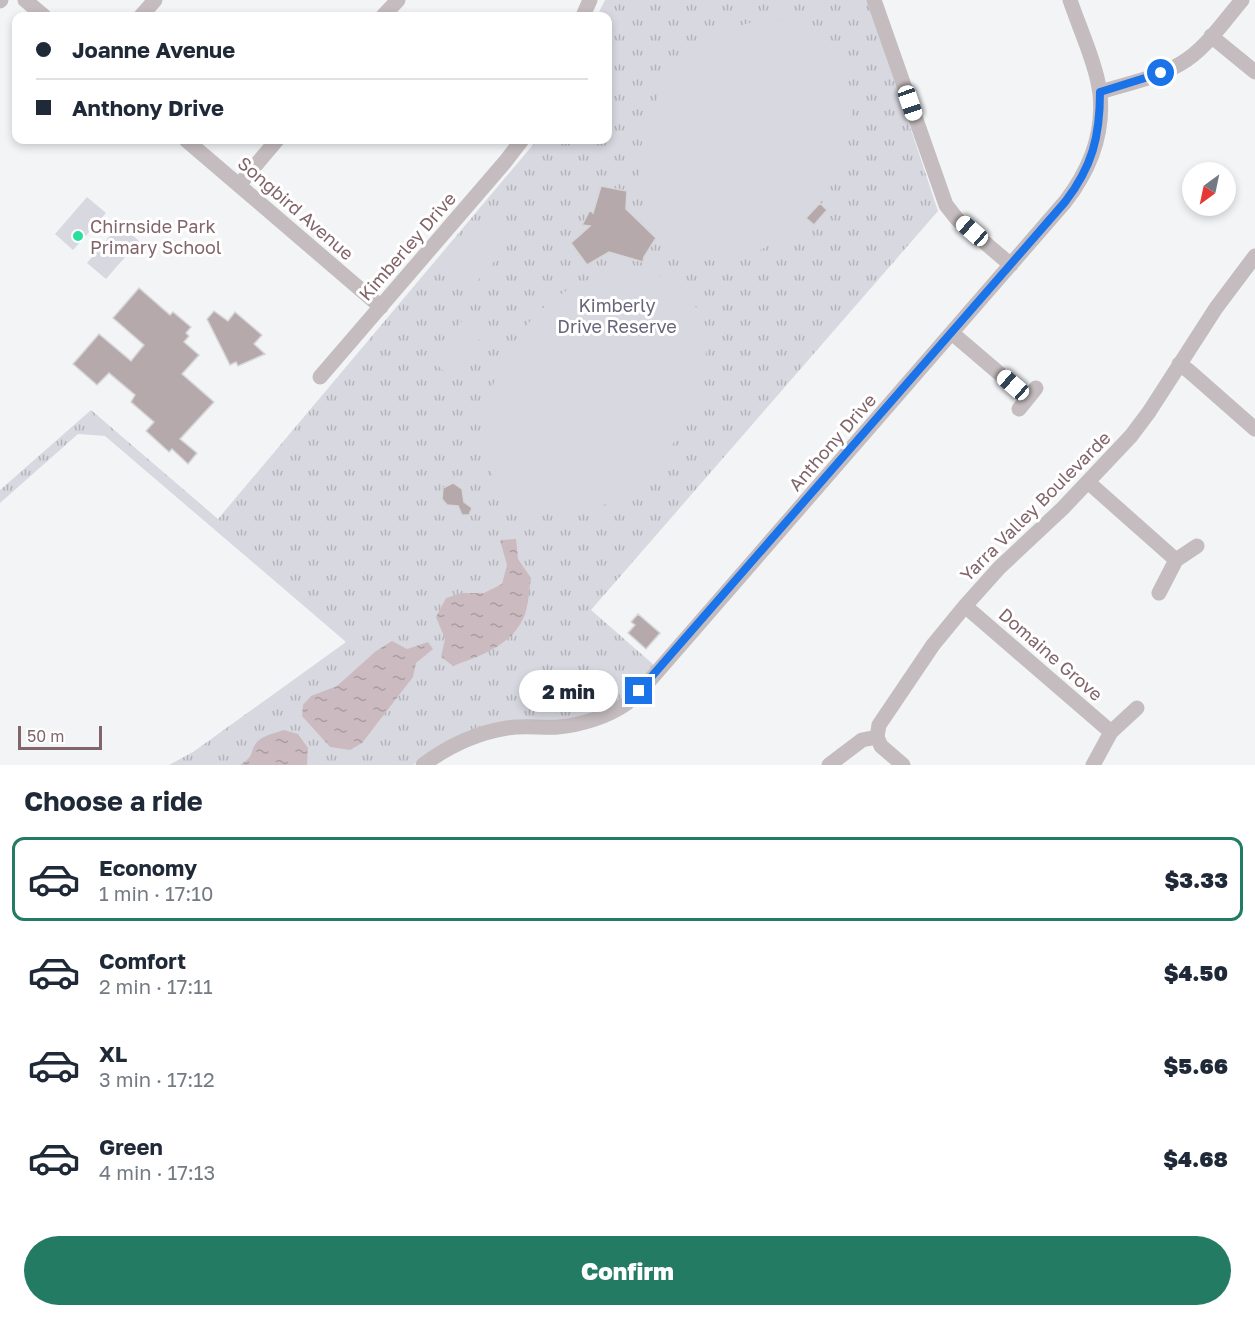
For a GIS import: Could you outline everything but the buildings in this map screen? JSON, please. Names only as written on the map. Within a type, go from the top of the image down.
[{"type":"street","points":[[24,0],[39,12]]},
{"type":"street","points":[[144,12],[155,0]]},
{"type":"street","points":[[387,12],[398,0]]},
{"type":"street","points":[[874,0],[946,205],[957,219],[1011,265]]},
{"type":"street","name":"Anthony Drive","points":[[423,765],[458,743],[482,734],[507,728],[558,727],[581,723],[605,715],[628,702],[650,680],[1065,202],[1092,158],[1099,129],[1100,92],[1070,0]]},
{"type":"street","points":[[1100,92],[1161,73],[1181,64],[1211,36],[1242,0]]},
{"type":"street","points":[[1211,36],[1255,72]]},
{"type":"street","name":"Songbird Avenue","points":[[191,144],[381,306]]},
{"type":"street","points":[[239,185],[275,144]]},
{"type":"street","name":"Kimberley Drive","points":[[321,377],[519,144]]},
{"type":"street","name":"Yarra Valley Boulevarde","points":[[877,737],[879,725],[922,660],[965,606],[999,568],[1088,482],[1143,420],[1216,308],[1255,256]]},
{"type":"street","points":[[952,333],[1028,398]]},
{"type":"street","points":[[1179,364],[1255,429]]},
{"type":"street","points":[[1088,482],[1176,560]]},
{"type":"street","points":[[1160,593],[1176,560],[1197,546]]},
{"type":"street","name":"Domaine Grove","points":[[965,606],[1111,732]]},
{"type":"street","points":[[1092,765],[1111,732],[1137,708]]},
{"type":"street","points":[[829,765],[862,741],[877,737],[881,746],[903,765]]},
{"type":"green space","name":"Kimberly Drive Reserve","points":[[605,0],[868,0],[938,211],[591,610],[654,665],[625,695],[601,711],[571,719],[543,721],[423,758],[413,765],[169,765],[193,752],[346,642],[105,436],[78,434],[0,503],[0,490],[91,410],[218,519],[534,144],[612,144],[612,12],[599,12]]},
{"type":"green space","points":[[779,19],[808,28],[829,44],[843,65],[850,89],[851,115],[847,143],[839,169],[826,194],[810,214],[790,232],[768,246],[745,256],[726,260],[707,260],[688,255],[671,246],[660,235],[645,207],[641,192],[640,161],[645,131],[657,101],[673,75],[695,53],[720,35],[748,23]]},
{"type":"green space","points":[[87,197],[106,213],[73,250],[55,234]]},
{"type":"green space","points":[[493,214],[517,235],[473,286],[449,265]]},
{"type":"green space","points":[[120,224],[139,241],[106,279],[87,263]]},
{"type":"green space","points":[[639,270],[683,291],[703,327],[704,372],[688,419],[658,463],[620,496],[576,513],[529,507],[504,490],[489,467],[484,440],[486,412],[494,382],[507,354],[523,330],[552,301],[574,286],[599,276]]},
{"type":"green space","points":[[464,319],[482,337],[446,373],[428,356]]},
{"type":"water","points":[[516,539],[518,559],[531,578],[527,607],[521,622],[515,632],[497,647],[453,666],[441,657],[445,639],[436,617],[446,598],[462,593],[484,593],[502,584],[507,565],[500,540]]},
{"type":"water","points":[[392,641],[407,649],[428,642],[433,649],[416,663],[413,677],[362,743],[350,750],[330,747],[302,716],[303,705],[311,696],[337,686],[376,651]]},
{"type":"water","points":[[284,730],[298,734],[308,748],[307,765],[240,765],[252,754],[257,742],[270,734]]},
{"type":"place","name":"Chirnside Park Primary School","points":[[78,236]]},
{"type":"route","points":[[639,691],[1065,202],[1092,158],[1099,129],[1100,92],[1161,73]]}]
